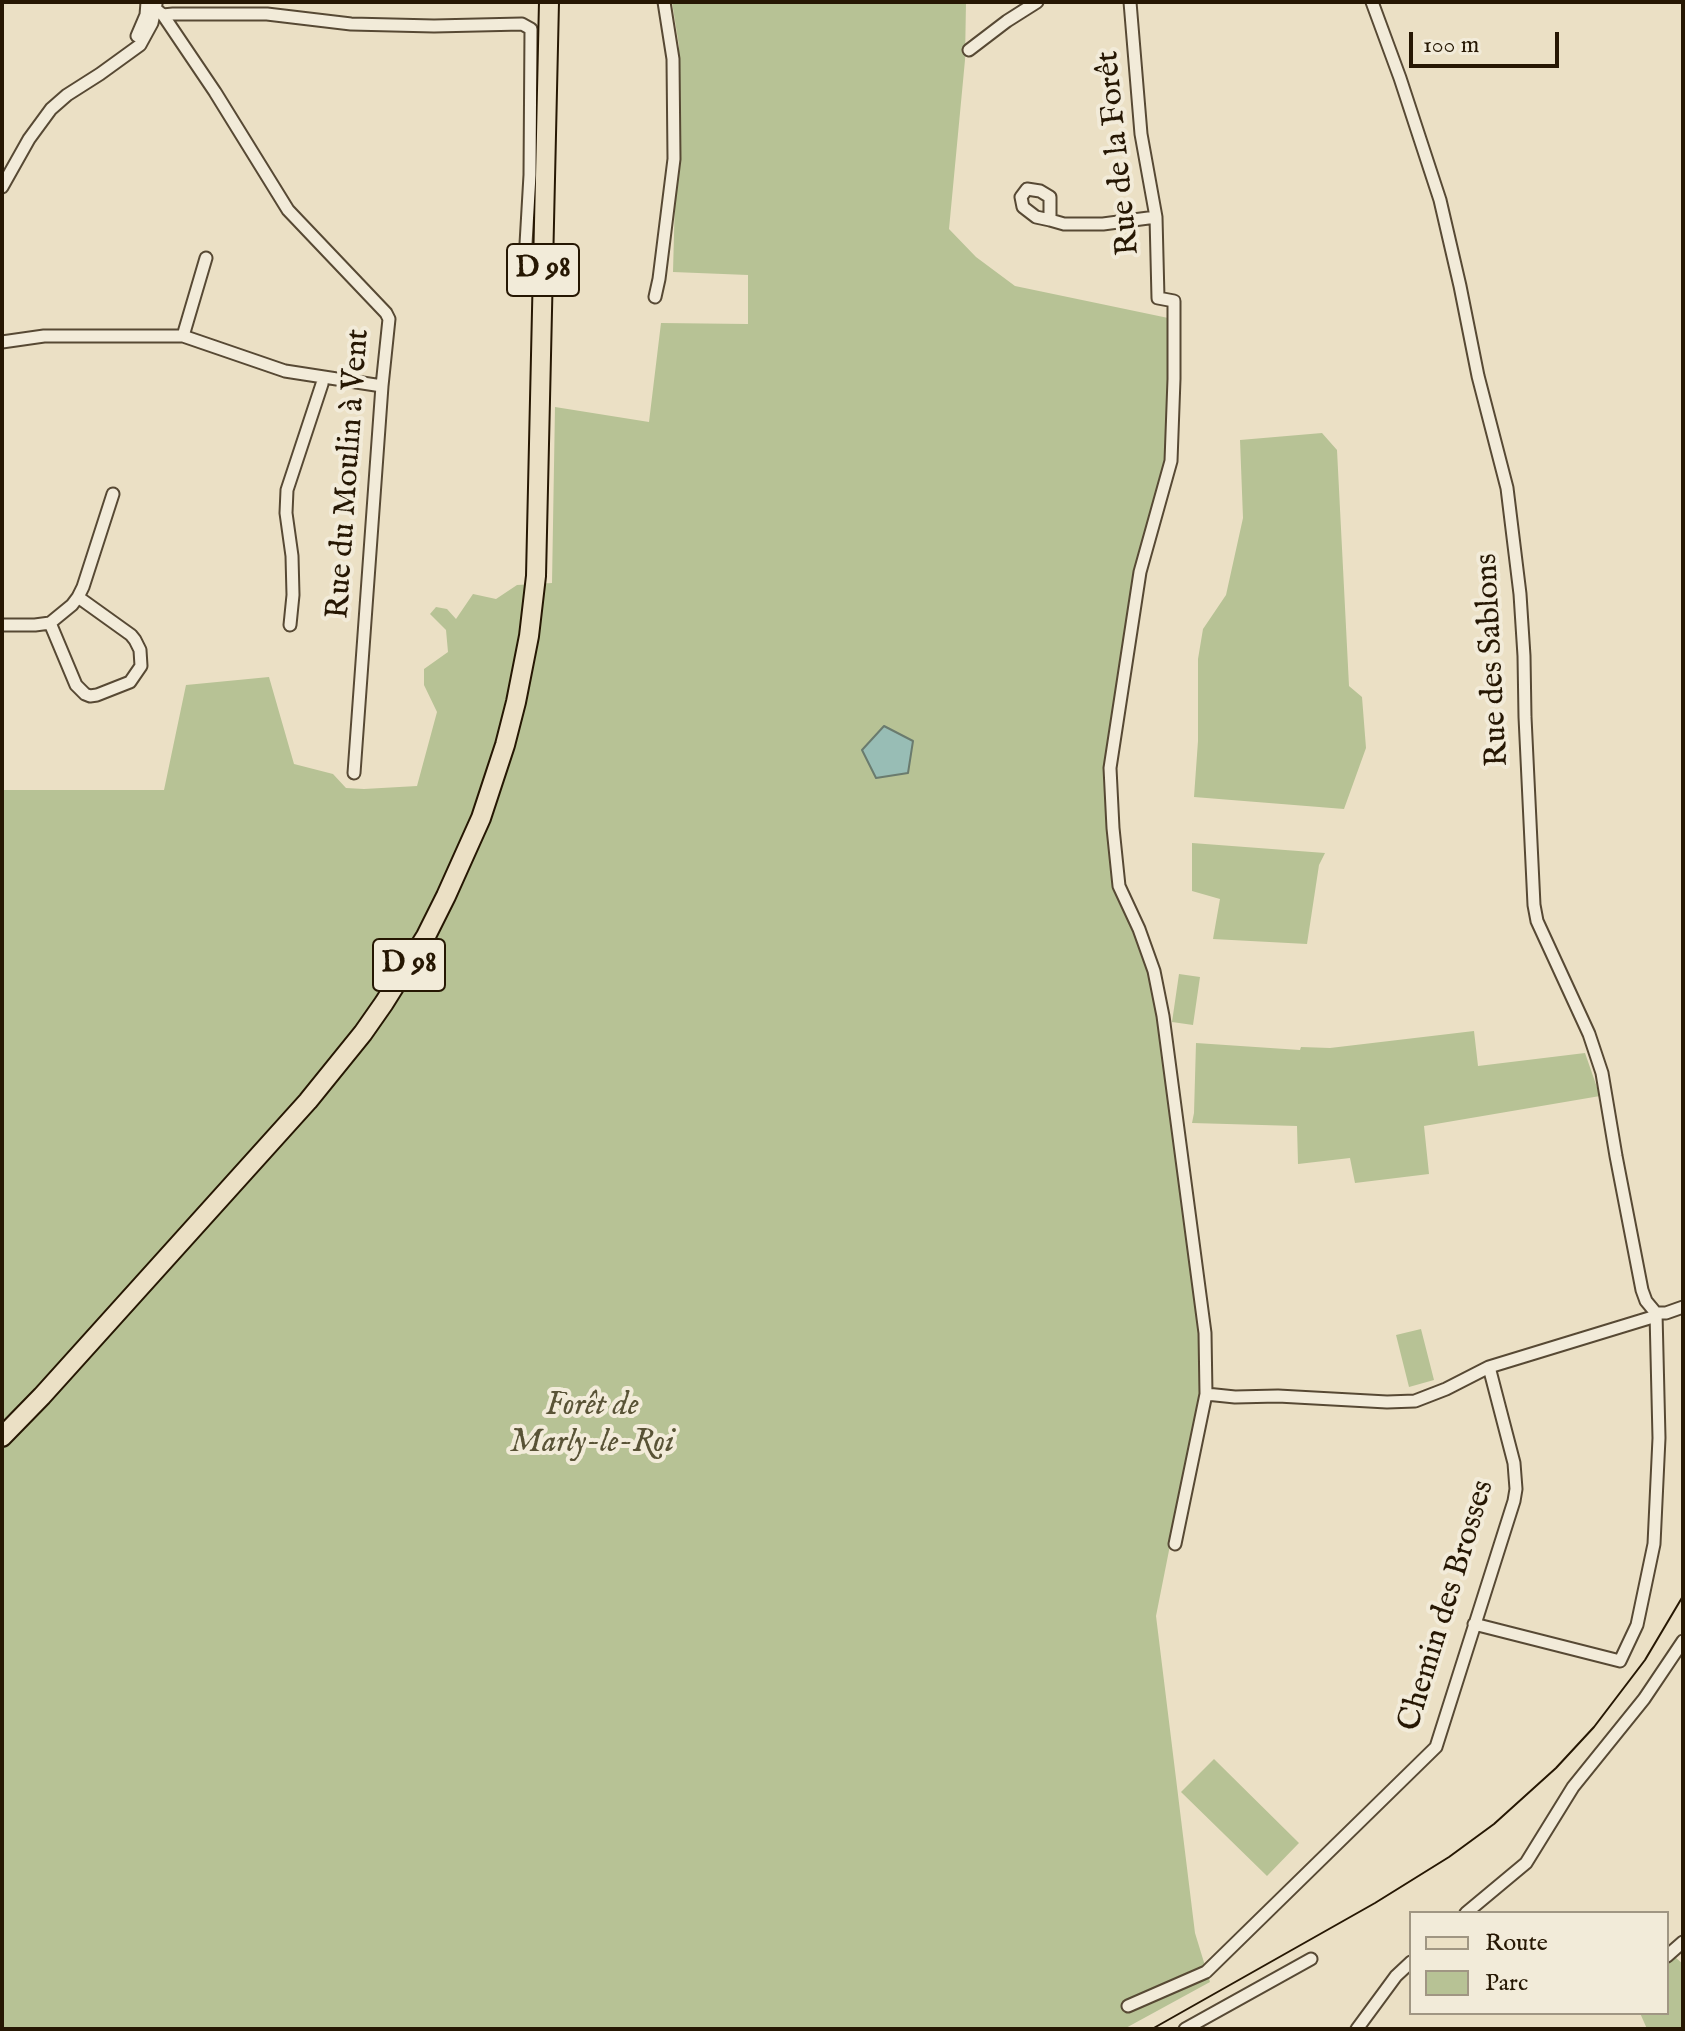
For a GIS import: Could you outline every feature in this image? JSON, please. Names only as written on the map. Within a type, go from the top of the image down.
[{"type":"main road","name":"D 98","points":[[2,1437],[308,1101],[363,1033],[426,936],[485,807],[516,702],[529,636],[536,576],[549,2]]},
{"type":"main road","name":"D 98","points":[[2,1451],[42,1396]]},
{"type":"street","points":[[655,297],[674,159],[673,59],[664,2]]},
{"type":"street","points":[[969,50],[1037,2]]},
{"type":"street","name":"Rue de la Forêt","points":[[1130,2],[1141,134],[1156,217],[1158,298],[1174,301],[1174,379],[1171,461],[1140,572],[1110,768],[1113,828],[1119,886],[1154,971],[1163,1016],[1205,1333],[1206,1394]]},
{"type":"street","name":"Rue des Sablons","points":[[1372,2],[1440,200],[1478,376],[1507,488],[1520,594],[1537,921],[1589,1034],[1602,1073],[1642,1290],[1656,1314]]},
{"type":"street","points":[[2,187],[29,139],[51,109],[127,53],[135,51],[152,23],[154,6],[185,14],[267,14],[351,24],[522,24],[531,29],[530,175],[525,261]]},
{"type":"street","name":"Rue du Moulin à Vent","points":[[154,6],[215,92],[288,210],[389,319],[354,773]]},
{"type":"street","points":[[1050,220],[1064,224],[1103,224],[1156,217]]},
{"type":"street","points":[[183,336],[206,258]]},
{"type":"street","points":[[2,342],[44,336],[183,336],[285,371],[382,386]]},
{"type":"street","points":[[290,625],[293,595],[287,490],[323,377]]},
{"type":"street","points":[[2,625],[50,623],[72,605],[78,597],[113,494]]},
{"type":"street","points":[[50,623],[79,690],[90,696],[97,695],[130,682],[141,666],[140,650],[135,640],[78,597]]},
{"type":"street","points":[[1175,1544],[1206,1394],[1415,1401],[1489,1367],[1683,1307]]},
{"type":"street","points":[[1474,1624],[1620,1661],[1637,1625],[1654,1544],[1659,1438],[1656,1314]]},
{"type":"street","name":"Chemin des Brosses","points":[[1128,2006],[1206,1972],[1436,1747],[1516,1489],[1514,1463],[1489,1367]]},
{"type":"street","points":[[1468,1911],[1526,1863],[1573,1787],[1644,1699],[1683,1641]]},
{"type":"street","points":[[1185,2029],[1311,1959]]},
{"type":"street","points":[[1357,2029],[1396,1976],[1409,1964]]},
{"type":"green space","name":"Forêt de Marly-le-Roi","points":[[672,2],[966,2],[965,60],[949,229],[976,257],[1015,286],[1173,319],[1166,467],[1105,769],[1114,878],[1151,972],[1200,1333],[1200,1394],[1156,1616],[1195,1933],[1210,1982],[1124,2029],[2,2029],[2,790],[164,790],[186,685],[269,677],[294,764],[333,774],[346,788],[417,786],[437,712],[424,685],[424,669],[448,652],[446,630],[430,614],[436,607],[447,609],[456,619],[473,594],[496,599],[517,585],[552,583],[555,407],[649,422],[661,323],[748,324],[748,275],[673,272],[679,46]]},
{"type":"green space","points":[[1322,433],[1337,450],[1349,686],[1362,697],[1366,748],[1344,809],[1194,797],[1198,659],[1203,629],[1226,595],[1243,518],[1240,440]]},
{"type":"green space","points":[[1192,843],[1325,853],[1319,865],[1307,944],[1213,939],[1220,899],[1192,891]]},
{"type":"green space","points":[[1179,974],[1200,977],[1193,1025],[1172,1022]]},
{"type":"green space","points":[[1474,1031],[1478,1066],[1585,1053],[1600,1096],[1424,1126],[1429,1174],[1355,1183],[1350,1158],[1298,1164],[1297,1126],[1192,1123],[1196,1043],[1300,1050],[1301,1047],[1330,1048]]},
{"type":"green space","points":[[1421,1329],[1434,1380],[1409,1387],[1396,1335]]},
{"type":"green space","points":[[1214,1759],[1299,1843],[1267,1876],[1181,1792]]},
{"type":"green space","points":[[1675,1957],[1683,1964],[1683,2029],[1647,2029],[1641,2015],[1669,2015],[1669,1962]]},
{"type":"water","points":[[884,726],[913,741],[908,773],[876,778],[862,750]]},
{"type":"tram line","points":[[1152,2029],[1375,1903],[1449,1857],[1494,1824],[1556,1768],[1594,1727],[1645,1660],[1683,1596]]}]
